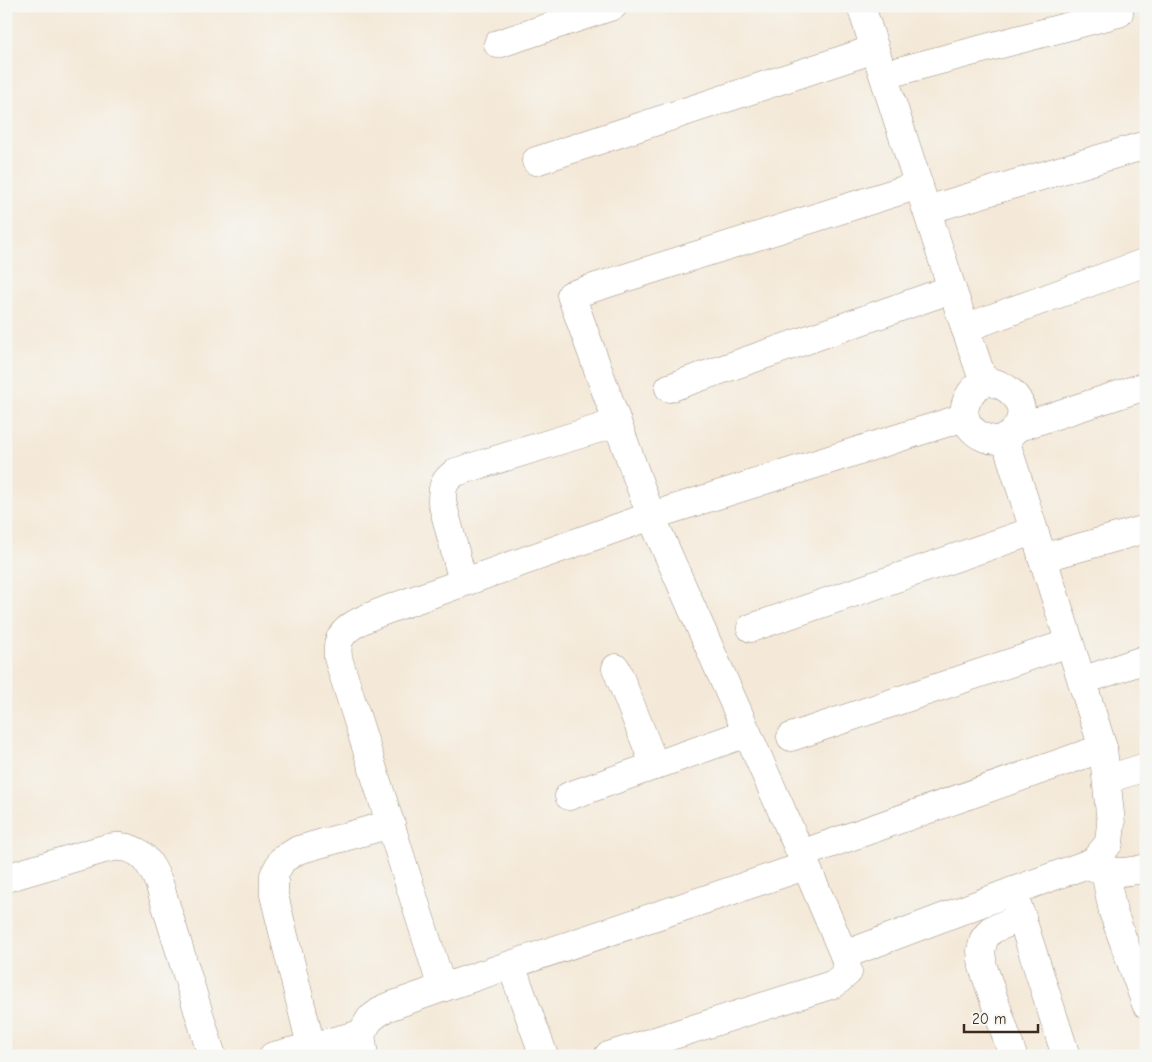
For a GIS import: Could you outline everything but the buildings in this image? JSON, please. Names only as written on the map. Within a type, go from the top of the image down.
[{"type":"street","points":[[498,44],[612,6]]},
{"type":"street","points":[[861,6],[984,383]]},
{"type":"street","points":[[884,75],[1118,13]]},
{"type":"street","points":[[536,161],[875,49]]},
{"type":"street","points":[[608,1056],[834,984],[848,972],[844,955],[803,860],[650,516],[571,295],[923,198],[1146,146]]},
{"type":"street","points":[[965,328],[1146,262]]},
{"type":"street","points":[[669,388],[952,288]]},
{"type":"street","points":[[1010,433],[1020,422],[1022,414],[1016,397],[1001,384],[992,382],[978,386],[969,396],[965,409],[966,417],[969,425],[986,438],[993,440],[999,440],[1010,433],[1146,386]]},
{"type":"street","points":[[442,988],[338,658],[338,644],[342,634],[352,625],[389,610],[650,516],[966,417]]},
{"type":"street","points":[[463,582],[442,502],[442,490],[446,478],[465,469],[617,423]]},
{"type":"street","points":[[1010,433],[1034,531],[1103,748],[1111,823],[1109,843],[1093,862],[1113,912],[1138,962],[1146,1004]]},
{"type":"street","points":[[1042,558],[1146,529]]},
{"type":"street","points":[[751,628],[1034,531]]},
{"type":"street","points":[[791,736],[1069,643]]},
{"type":"street","points":[[1082,681],[1146,658]]},
{"type":"street","points":[[616,668],[655,766]]},
{"type":"street","points":[[569,796],[747,734]]},
{"type":"street","points":[[273,1056],[311,1046],[363,1045],[370,1019],[385,1008],[511,965],[803,860],[1103,748]]},
{"type":"street","points":[[1107,779],[1146,766]]},
{"type":"street","points":[[311,1046],[274,895],[274,875],[282,860],[298,850],[390,824]]},
{"type":"street","points":[[6,878],[120,846],[144,856],[159,882],[212,1056]]},
{"type":"street","points":[[844,955],[1013,890],[1095,868],[1130,872],[1146,868]]},
{"type":"street","points":[[1013,890],[1066,1056]]},
{"type":"street","points":[[1013,1056],[983,967],[981,951],[984,939],[991,930],[1022,917]]},
{"type":"street","points":[[511,965],[544,1056]]}]
